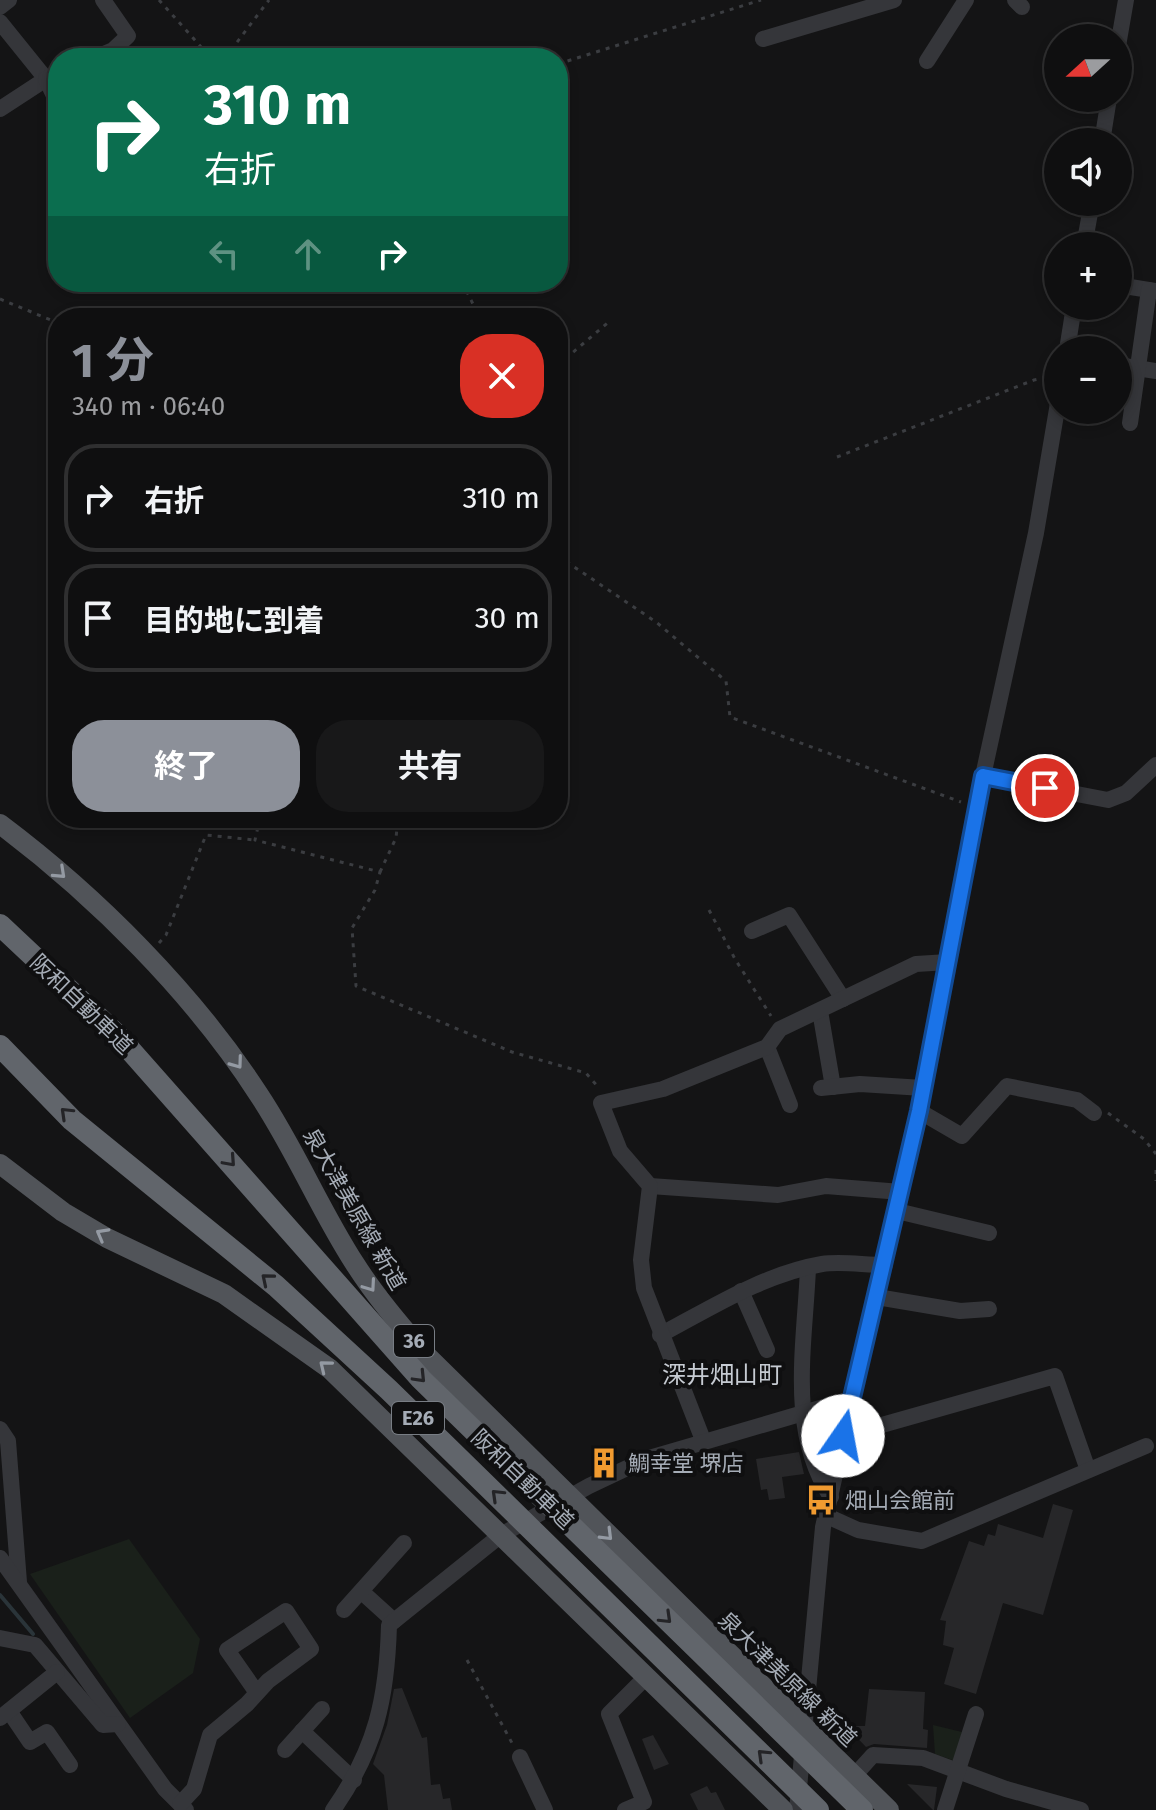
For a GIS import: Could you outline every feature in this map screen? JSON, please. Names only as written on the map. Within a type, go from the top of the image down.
[{"type":"highway","name":"阪和自動車道","points":[[0,925],[116,1034],[421,1379],[862,1810]]},
{"type":"highway","name":"阪和自動車道","points":[[0,1046],[72,1120],[276,1286],[389,1390],[818,1810]]},
{"type":"main road","name":"泉大津美原線 新道","points":[[0,824],[57,870],[147,957],[219,1038],[259,1094],[354,1263],[388,1312],[426,1355],[802,1728],[889,1810]]},
{"type":"main road","points":[[0,1164],[63,1212],[107,1238],[224,1294],[330,1369],[783,1810]]},
{"type":"street","points":[[0,7],[9,0]]},
{"type":"street","points":[[103,0],[128,36],[115,48]]},
{"type":"street","points":[[763,39],[894,0]]},
{"type":"street","points":[[927,61],[966,0]]},
{"type":"street","points":[[1122,24],[1126,0]]},
{"type":"street","points":[[0,22],[48,72]]},
{"type":"street","points":[[0,109],[48,79]]},
{"type":"street","points":[[1132,287],[1152,290],[1132,409]]},
{"type":"street","points":[[1132,367],[1156,371]]},
{"type":"street","points":[[797,1810],[802,1728],[827,1516],[851,1399],[919,1111],[976,808],[1036,533],[1054,424]]},
{"type":"street","points":[[983,776],[1108,800],[1126,793],[1156,765]]},
{"type":"street","points":[[752,931],[789,915],[843,999]]},
{"type":"street","points":[[901,1192],[826,1186],[778,1195],[650,1186],[620,1151],[601,1103],[663,1089],[767,1047],[780,1029],[916,964],[948,962]]},
{"type":"street","points":[[820,1011],[827,1087],[860,1084],[923,1088]]},
{"type":"street","points":[[767,1047],[790,1105]]},
{"type":"street","points":[[919,1111],[962,1136],[1007,1086],[1077,1100],[1094,1113]]},
{"type":"street","points":[[650,1186],[641,1260],[644,1288],[703,1440]]},
{"type":"street","points":[[897,1211],[989,1233]]},
{"type":"street","points":[[660,1335],[741,1291],[808,1268],[823,1264],[885,1265]]},
{"type":"street","points":[[808,1268],[802,1412],[813,1464],[831,1497]]},
{"type":"street","points":[[741,1291],[767,1350]]},
{"type":"street","points":[[877,1297],[960,1311],[989,1309]]},
{"type":"street","points":[[843,1436],[1055,1376],[1088,1470]]},
{"type":"street","points":[[333,1810],[354,1780],[372,1741],[388,1676],[389,1625],[501,1535],[568,1496],[646,1459],[851,1399]]},
{"type":"street","points":[[0,1429],[8,1441],[19,1584]]},
{"type":"street","points":[[827,1516],[858,1530],[922,1541],[1146,1446]]},
{"type":"street","points":[[344,1610],[404,1543]]},
{"type":"street","points":[[0,1558],[118,1724],[183,1807],[194,1789],[210,1735],[257,1693],[268,1681],[311,1649],[286,1611],[227,1650],[257,1693]]},
{"type":"street","points":[[362,1592],[394,1621]]},
{"type":"street","points":[[3,1641],[35,1645],[103,1725],[118,1724]]},
{"type":"street","points":[[57,1672],[5,1715],[30,1742],[47,1732],[70,1765]]},
{"type":"street","points":[[625,1810],[644,1802],[609,1714],[646,1677]]},
{"type":"street","points":[[285,1750],[322,1709]]},
{"type":"street","points":[[945,1810],[976,1714]]},
{"type":"street","points":[[302,1731],[354,1780]]},
{"type":"street","points":[[854,1776],[873,1755],[923,1758],[1006,1789],[1081,1810]]},
{"type":"street","points":[[520,1757],[545,1810]]},
{"type":"path","points":[[159,0],[202,48]]},
{"type":"path","points":[[233,48],[269,0]]},
{"type":"path","points":[[568,61],[761,0]]},
{"type":"path","points":[[0,299],[48,319]]},
{"type":"path","points":[[568,357],[611,320]]},
{"type":"path","points":[[837,457],[1044,378]]},
{"type":"path","points":[[568,563],[656,622],[726,681],[730,717],[976,808]]},
{"type":"path","points":[[255,840],[258,828]]},
{"type":"path","points":[[397,828],[396,838],[375,890],[352,928],[356,986],[512,1052],[586,1073],[598,1084],[601,1103]]},
{"type":"path","points":[[147,957],[166,935],[206,835],[255,840],[380,872]]},
{"type":"path","points":[[709,910],[735,959],[780,1029]]},
{"type":"path","points":[[1077,1100],[1113,1115],[1144,1139],[1156,1154]]},
{"type":"path","points":[[1156,1170],[1156,1181]]},
{"type":"path","points":[[467,1660],[520,1757]]},
{"type":"shaded area","points":[[129,1539],[200,1639],[193,1673],[130,1718],[30,1574]]},
{"type":"shaded area","points":[[933,1725],[962,1732],[955,1761],[935,1754]]},
{"type":"building","points":[[799,1452],[804,1474],[782,1477],[785,1498],[769,1500],[767,1489],[761,1490],[756,1459]]},
{"type":"building","points":[[1053,1504],[1073,1510],[1043,1615],[1003,1603],[976,1694],[944,1684],[954,1648],[943,1645],[946,1621],[940,1620],[969,1541],[984,1546],[988,1534],[995,1536],[998,1524],[1043,1538]]},
{"type":"building","points":[[402,1688],[422,1738],[427,1737],[431,1785],[440,1784],[443,1799],[450,1798],[452,1810],[388,1810],[384,1775],[373,1764],[387,1725],[394,1689]]},
{"type":"building","points":[[869,1689],[925,1692],[923,1729],[928,1730],[927,1748],[874,1744],[866,1747],[846,1726],[865,1726]]},
{"type":"building","points":[[653,1735],[669,1764],[654,1770],[642,1739]]},
{"type":"building","points":[[907,1784],[937,1787],[934,1810],[933,1810]]},
{"type":"building","points":[[707,1786],[711,1793],[716,1792],[725,1810],[698,1810],[690,1794]]},
{"type":"waterway","points":[[0,1595],[33,1634]]},
{"type":"place","name":"鯛幸堂 堺店","points":[[604,1463]]},
{"type":"place","name":"畑山会館前","points":[[821,1500]]},
{"type":"district","name":"深井畑山町","points":[[722,1375]]},
{"type":"route","points":[[843,1436],[919,1111],[983,776],[1045,788]]}]
